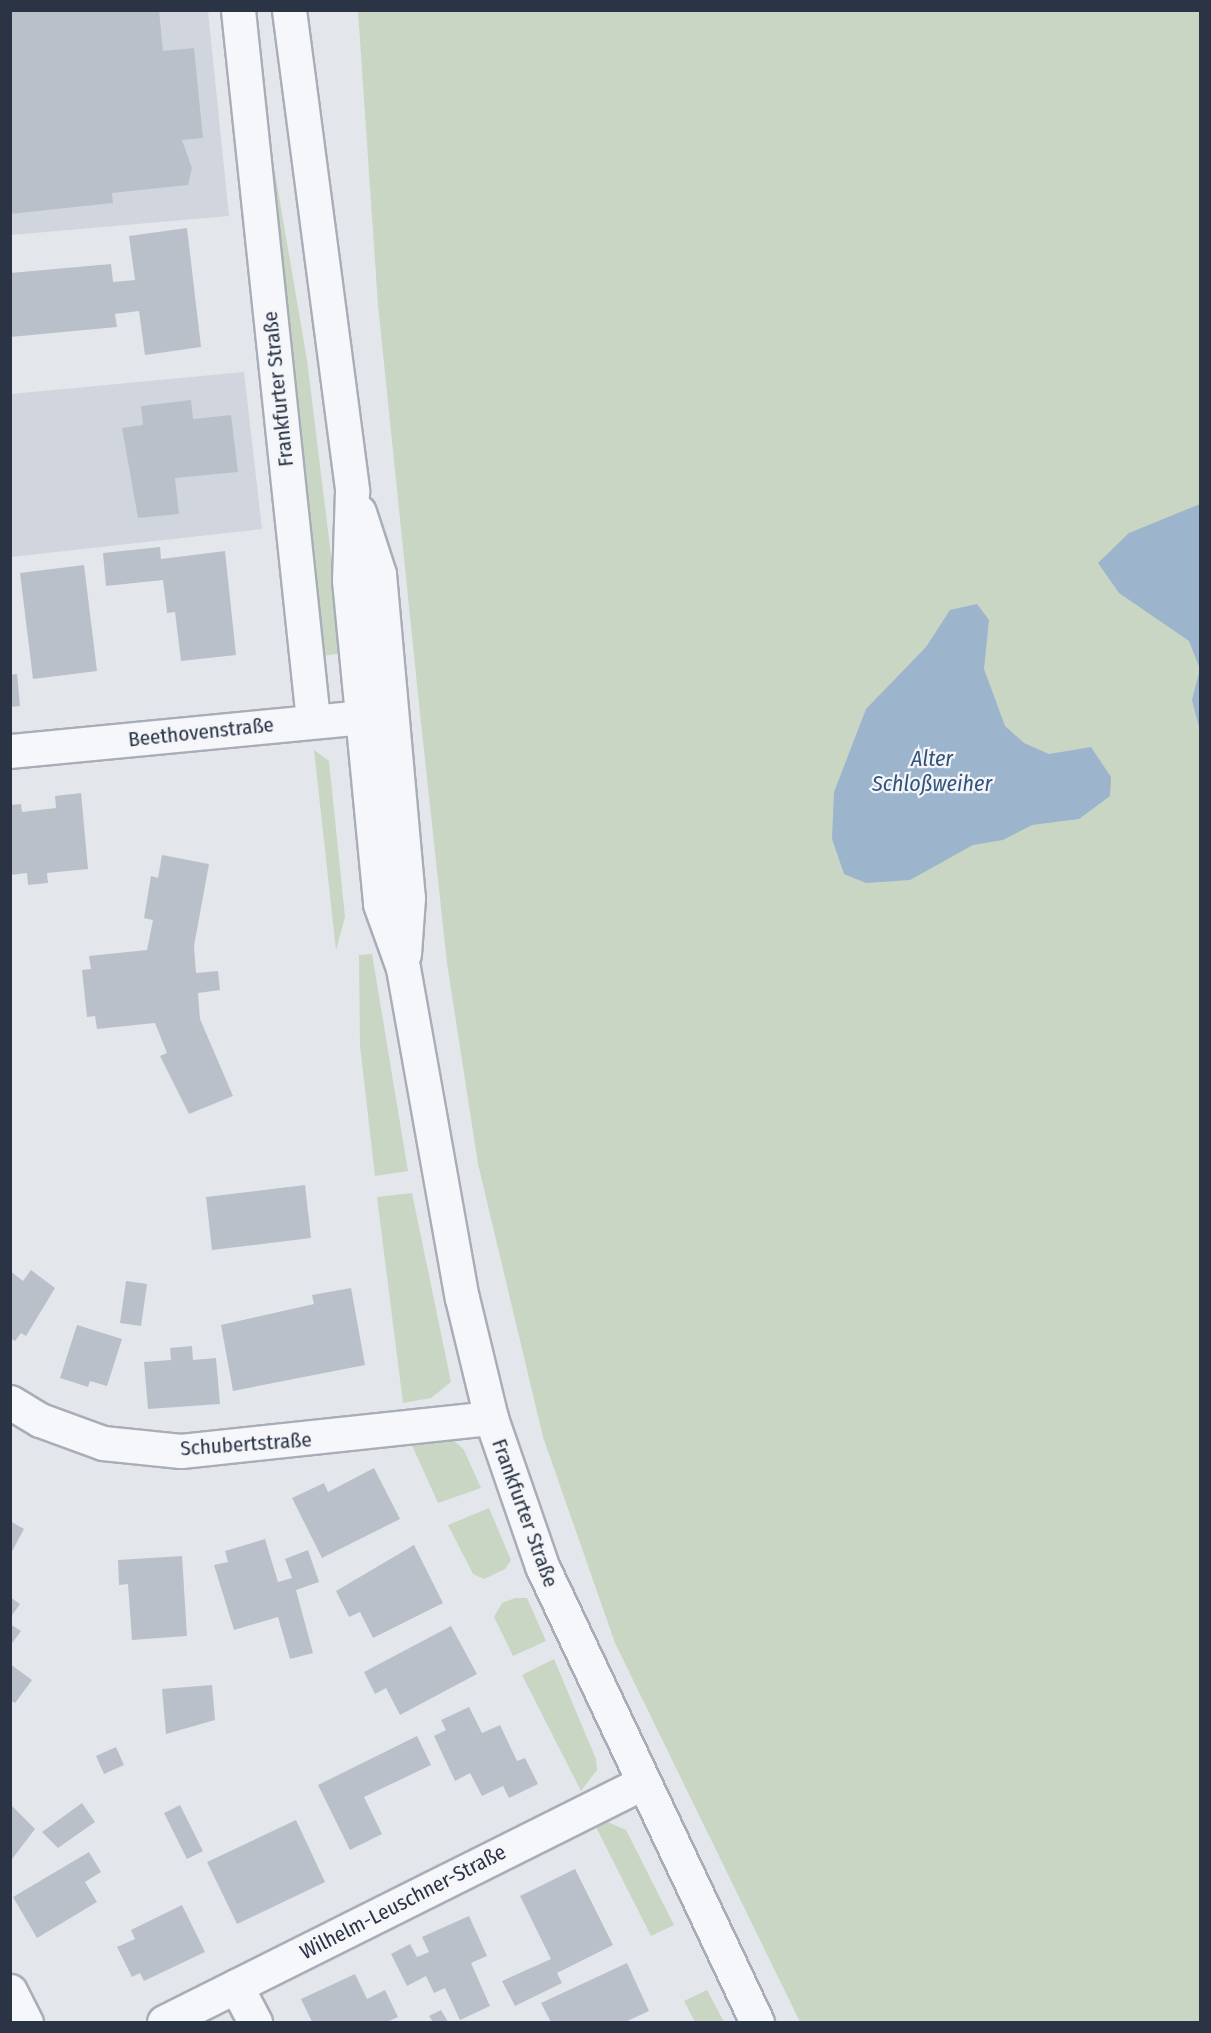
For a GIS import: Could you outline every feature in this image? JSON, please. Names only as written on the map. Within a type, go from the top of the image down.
[{"type":"street","name":"Frankfurter Straße","points":[[238,10],[313,720]]},
{"type":"street","points":[[243,59],[279,10]]},
{"type":"street","name":"Frankfurter Straße","points":[[289,10],[352,491],[379,574],[377,716],[408,898],[403,968],[462,1298],[491,1418],[542,1566],[642,1783],[757,2022]]},
{"type":"street","name":"Beethovenstraße","points":[[10,752],[313,720],[377,716]]},
{"type":"street","name":"Schubertstraße","points":[[10,1402],[40,1420],[103,1443],[181,1451],[491,1418]]},
{"type":"street","name":"Wilhelm-Leuschner-Straße","points":[[164,2022],[642,1783]]},
{"type":"street","points":[[236,1986],[255,2022]]},
{"type":"street","points":[[10,1991],[26,2022]]},
{"type":"shaded area","points":[[11,11],[208,11],[229,216],[11,235]]},
{"type":"shaded area","points":[[244,372],[262,529],[11,557],[11,394]]},
{"type":"green space","points":[[358,11],[1200,11],[1200,2022],[800,2022],[615,1643],[543,1437],[478,1164],[447,963],[419,704],[378,305]]},
{"type":"green space","points":[[260,85],[307,360],[343,653],[315,657]]},
{"type":"green space","points":[[314,750],[329,761],[345,917],[336,950]]},
{"type":"green space","points":[[372,954],[408,1171],[375,1176],[360,1046],[359,955]]},
{"type":"green space","points":[[412,1193],[451,1382],[431,1398],[403,1403],[377,1197]]},
{"type":"green space","points":[[450,1437],[464,1450],[481,1488],[438,1503],[410,1441]]},
{"type":"green space","points":[[489,1508],[511,1560],[505,1569],[484,1579],[473,1574],[448,1525]]},
{"type":"green space","points":[[515,1598],[527,1598],[546,1641],[513,1656],[494,1617],[502,1603]]},
{"type":"green space","points":[[554,1659],[596,1759],[597,1770],[581,1791],[522,1675]]},
{"type":"green space","points":[[601,1819],[626,1830],[674,1925],[651,1936],[594,1823]]},
{"type":"green space","points":[[707,1990],[724,2022],[695,2022],[684,2001]]},
{"type":"water","points":[[1200,504],[1200,669],[1189,641],[1119,593],[1098,563],[1129,533]]},
{"type":"water","name":"Alter Schloßweiher","points":[[977,604],[989,620],[984,669],[1005,726],[1024,743],[1049,754],[1091,747],[1111,777],[1110,796],[1079,819],[1032,825],[1003,840],[973,845],[910,880],[866,883],[844,874],[832,839],[834,792],[866,709],[926,647],[950,610]]},
{"type":"water","points":[[1200,669],[1200,731],[1192,700]]},
{"type":"building","points":[[10,10],[159,10],[163,51],[194,48],[203,138],[182,140],[192,168],[188,185],[112,193],[113,203],[10,214]]},
{"type":"building","points":[[187,228],[201,347],[145,355],[139,311],[115,314],[117,327],[10,337],[10,273],[111,264],[113,282],[135,280],[129,236]]},
{"type":"building","points":[[191,400],[193,419],[231,415],[238,472],[175,478],[179,514],[138,518],[122,428],[143,425],[141,406]]},
{"type":"building","points":[[160,547],[161,559],[225,551],[236,655],[181,661],[175,612],[167,613],[163,580],[106,586],[103,553]]},
{"type":"building","points":[[84,565],[97,671],[33,679],[20,573]]},
{"type":"building","points":[[17,674],[20,706],[10,707],[10,675]]},
{"type":"building","points":[[81,793],[88,869],[47,873],[48,883],[28,885],[27,873],[10,875],[10,805],[21,804],[22,812],[56,808],[55,796]]},
{"type":"building","points":[[162,855],[209,864],[194,946],[196,973],[218,971],[220,990],[198,993],[200,1019],[233,1096],[189,1114],[160,1056],[167,1053],[155,1023],[97,1029],[95,1016],[87,1017],[82,970],[91,969],[89,956],[147,950],[153,920],[144,918],[151,876],[158,878]]},
{"type":"building","points":[[305,1185],[311,1238],[212,1250],[206,1197]]},
{"type":"building","points":[[31,1270],[55,1288],[26,1336],[21,1333],[15,1341],[10,1338],[10,1271],[23,1281]]},
{"type":"building","points":[[126,1281],[147,1284],[141,1326],[120,1323]]},
{"type":"building","points":[[351,1288],[365,1365],[233,1391],[221,1325],[314,1304],[312,1295]]},
{"type":"building","points":[[77,1325],[122,1339],[107,1386],[90,1381],[88,1387],[60,1378]]},
{"type":"building","points":[[192,1346],[193,1360],[216,1358],[220,1404],[148,1409],[144,1362],[171,1360],[170,1348]]},
{"type":"building","points":[[374,1468],[400,1519],[322,1558],[292,1498],[324,1483],[328,1492]]},
{"type":"building","points":[[10,1521],[24,1529],[10,1555]]},
{"type":"building","points":[[265,1539],[278,1582],[292,1578],[285,1559],[308,1550],[319,1582],[296,1590],[313,1653],[290,1659],[278,1617],[234,1630],[214,1565],[228,1562],[225,1551]]},
{"type":"building","points":[[414,1545],[443,1603],[373,1638],[360,1612],[349,1617],[336,1591]]},
{"type":"building","points":[[182,1556],[187,1636],[132,1640],[128,1584],[119,1585],[118,1560]]},
{"type":"building","points":[[10,1597],[20,1604],[10,1618]]},
{"type":"building","points":[[10,1624],[21,1631],[10,1646]]},
{"type":"building","points":[[451,1626],[477,1674],[400,1715],[386,1688],[375,1694],[364,1672]]},
{"type":"building","points":[[10,1664],[32,1680],[15,1703],[10,1700]]},
{"type":"building","points":[[212,1685],[215,1720],[166,1734],[162,1689]]},
{"type":"building","points":[[469,1707],[482,1733],[500,1725],[517,1761],[525,1758],[538,1784],[509,1798],[503,1786],[482,1796],[470,1773],[455,1781],[434,1736],[446,1730],[441,1720]]},
{"type":"building","points":[[417,1736],[431,1765],[364,1797],[382,1834],[350,1850],[318,1785]]},
{"type":"building","points":[[116,1747],[124,1765],[104,1774],[96,1756]]},
{"type":"building","points":[[82,1803],[95,1822],[58,1848],[42,1832]]},
{"type":"building","points":[[10,1804],[35,1829],[12,1859],[10,1858]]},
{"type":"building","points":[[180,1805],[203,1851],[187,1859],[164,1813]]},
{"type":"building","points":[[296,1820],[325,1882],[237,1924],[207,1862]]},
{"type":"building","points":[[89,1852],[101,1872],[85,1882],[97,1902],[37,1938],[13,1897]]},
{"type":"building","points":[[575,1869],[613,1945],[557,1973],[562,1983],[515,2006],[502,1981],[551,1959],[520,1896]]},
{"type":"building","points":[[182,1905],[205,1952],[144,1981],[140,1973],[132,1977],[117,1947],[135,1939],[131,1930]]},
{"type":"building","points":[[469,1916],[487,1956],[471,1963],[490,2006],[460,2020],[445,1988],[434,1993],[426,1976],[407,1986],[391,1954],[410,1944],[417,1957],[429,1952],[422,1937]]},
{"type":"building","points":[[627,1963],[649,2011],[625,2022],[551,2022],[541,2003]]},
{"type":"building","points":[[355,1974],[367,1999],[385,1990],[398,2017],[387,2022],[312,2022],[301,1999]]},
{"type":"building","points":[[441,2010],[448,2022],[433,2022],[429,2016]]}]
